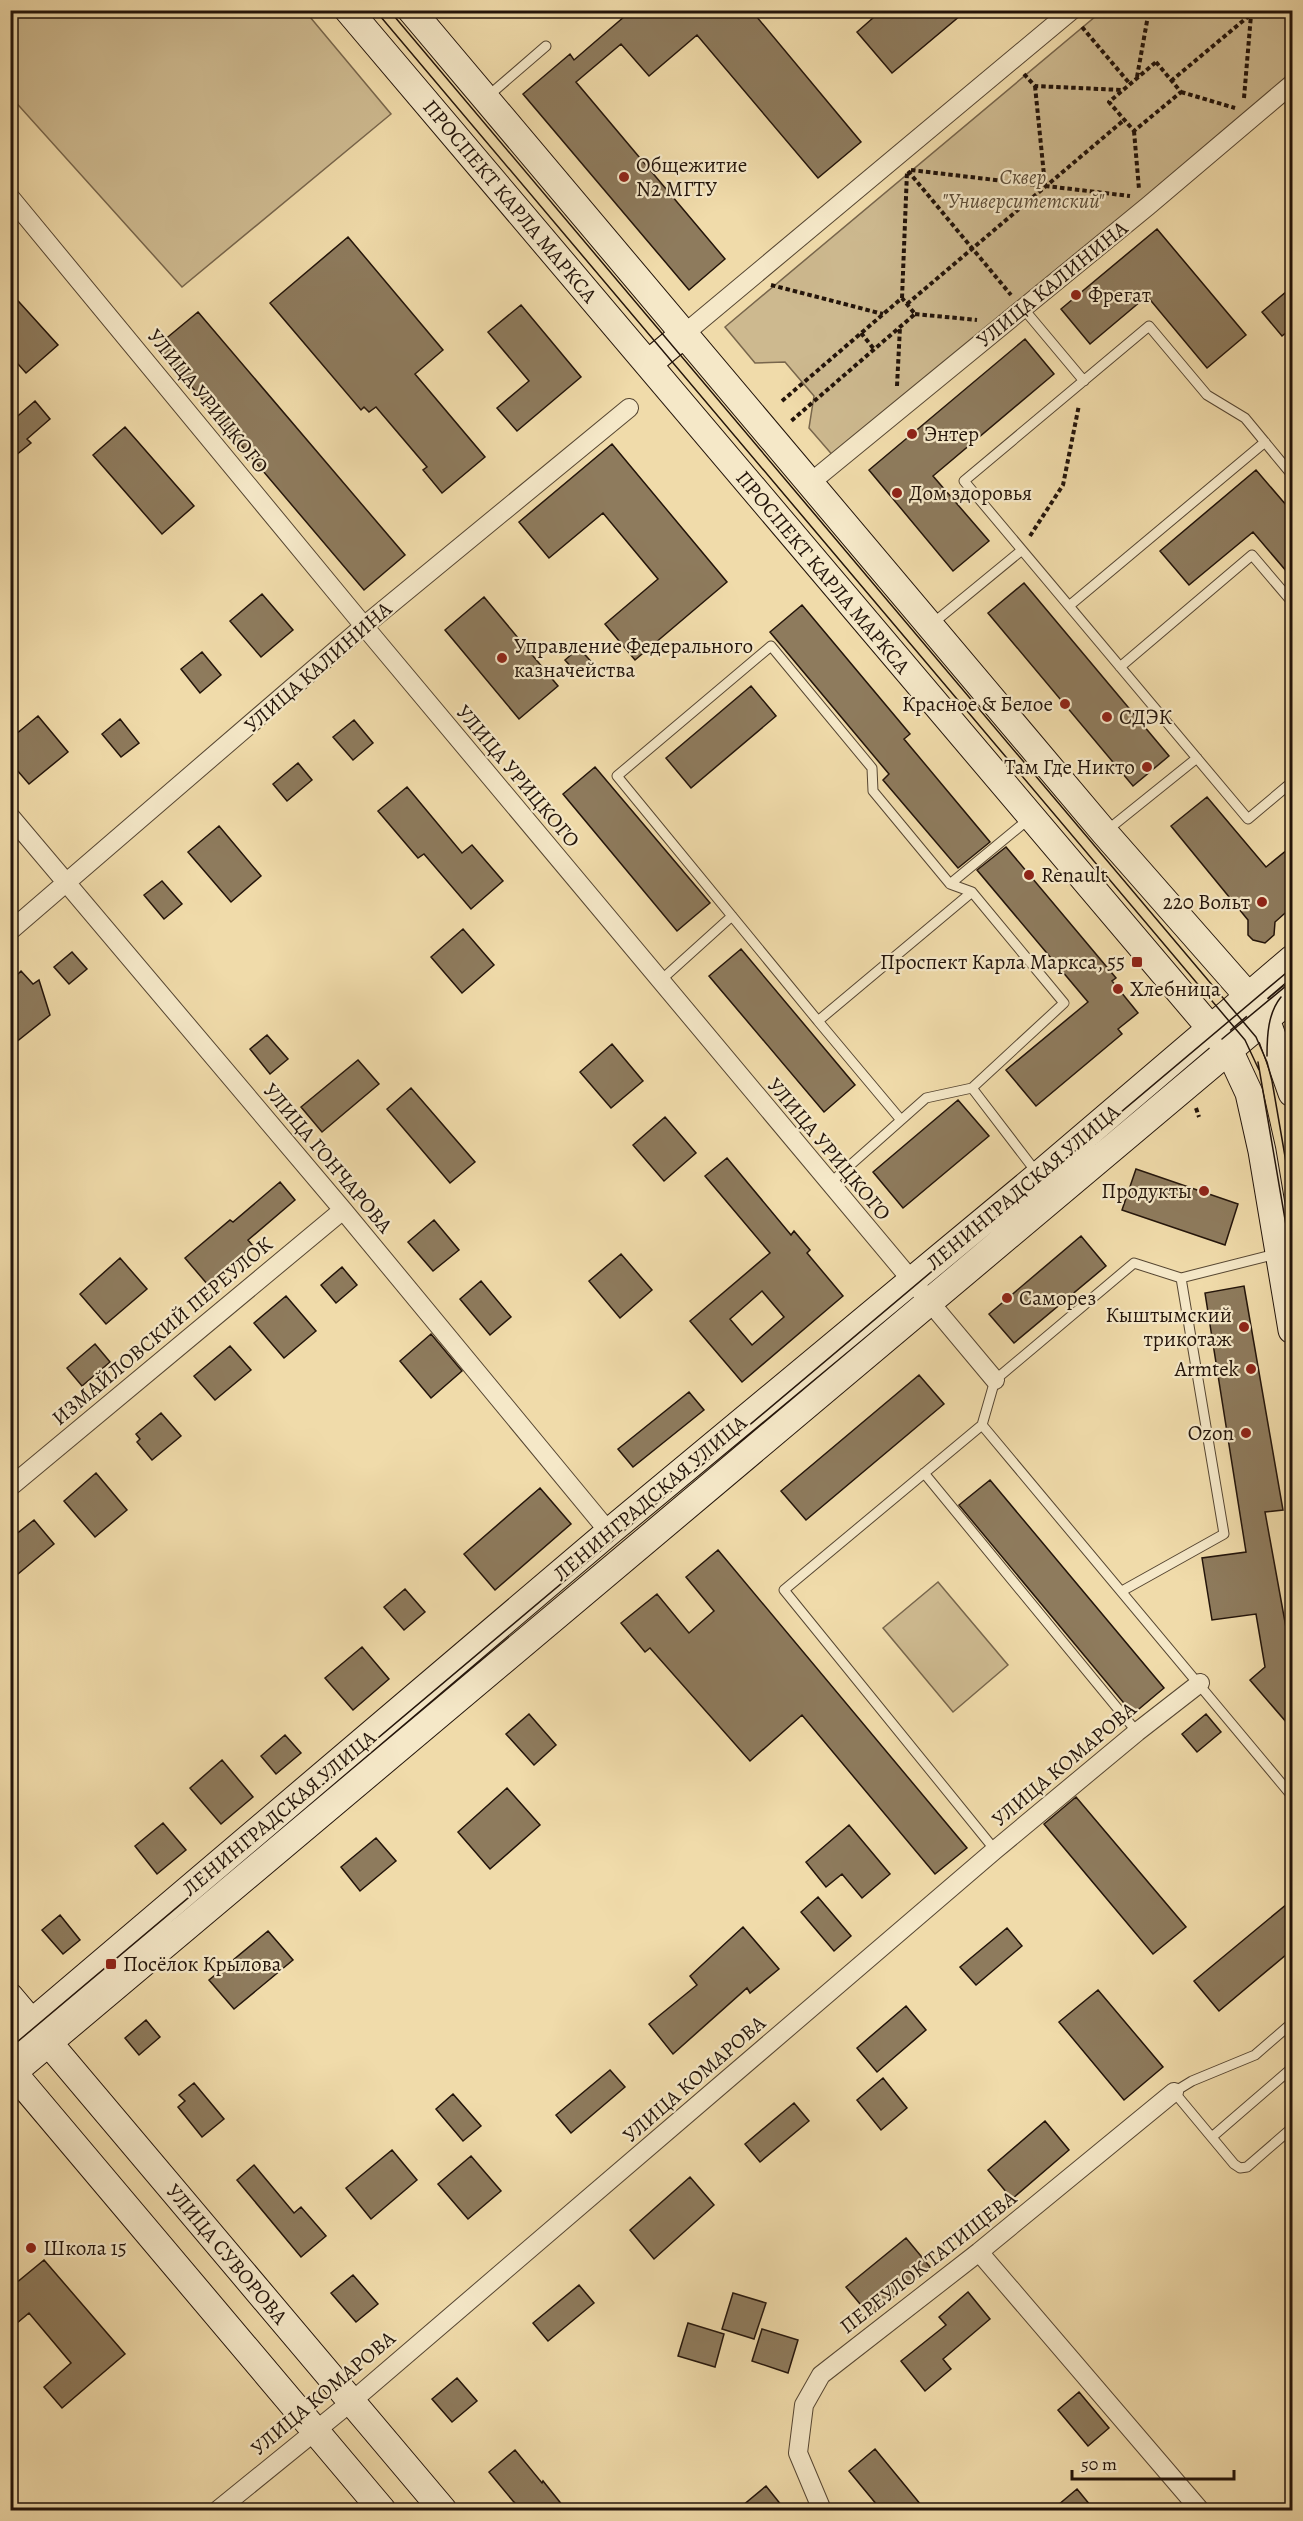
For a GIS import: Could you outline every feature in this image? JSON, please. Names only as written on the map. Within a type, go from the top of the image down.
[{"type":"main road","name":"ПРОСПЕКТ КАРЛА МАРКСА","points":[[348,10],[1229,1050],[1249,1093],[1262,1151],[1278,1253],[1288,1286],[1293,1330]]},
{"type":"main road","points":[[411,10],[1104,832],[1266,1019],[1293,1093]]},
{"type":"main road","points":[[648,364],[684,334]]},
{"type":"main road","name":"ЛЕНИНГРАДСКАЯ УЛИЦА","points":[[10,2041],[609,1532],[1038,1175],[1293,959]]},
{"type":"main road","name":"ЛЕНИНГРАДСКАЯ УЛИЦА","points":[[12,2072],[50,2044],[1293,997]]},
{"type":"main road","name":"УЛИЦА СУВОРОВА","points":[[10,1997],[443,2511]]},
{"type":"main road","points":[[12,2072],[382,2511]]},
{"type":"street","points":[[684,334],[749,279],[902,163],[1012,60],[1071,12]]},
{"type":"street","name":"УЛИЦА КАЛИНИНА","points":[[810,483],[1293,84]]},
{"type":"street","name":"УЛИЦА УРИЦКОГО","points":[[10,197],[364,626],[995,1380]]},
{"type":"street","name":"УЛИЦА КАЛИНИНА","points":[[10,930],[364,626],[629,408]]},
{"type":"street","name":"УЛИЦА ГОНЧАРОВА","points":[[10,816],[343,1210],[609,1532]]},
{"type":"street","name":"ИЗМАЙЛОВСКИЙ ПЕРЕУЛОК","points":[[10,1486],[343,1210]]},
{"type":"street","name":"УЛИЦА КОМАРОВА","points":[[218,2511],[351,2402],[995,1850],[1137,1732],[1200,1683]]},
{"type":"street","name":"ПЕРЕУЛОК ТАТИЩЕВА","points":[[822,2511],[798,2452],[804,2405],[821,2375],[979,2252],[1174,2092]]},
{"type":"street","points":[[979,2252],[1200,2511]]},
{"type":"lane","points":[[485,98],[546,46]]},
{"type":"lane","points":[[1022,307],[1084,381]]},
{"type":"lane","points":[[1293,475],[1245,418],[1207,395],[1149,326],[964,481],[1248,819],[1293,782]]},
{"type":"lane","points":[[1069,606],[1265,442]]},
{"type":"lane","points":[[930,625],[1022,550]]},
{"type":"lane","points":[[1120,667],[1252,555],[1293,602]]},
{"type":"lane","points":[[830,1184],[926,1098],[972,1088],[1064,1004],[972,892],[950,884],[873,791],[872,768],[771,646],[617,776],[901,1120]]},
{"type":"lane","points":[[1104,832],[1197,758]]},
{"type":"lane","points":[[950,884],[1031,817]]},
{"type":"lane","points":[[818,1021],[972,892]]},
{"type":"lane","points":[[660,981],[732,916]]},
{"type":"lane","points":[[972,1088],[1038,1175]]},
{"type":"lane","points":[[995,1850],[784,1590],[982,1425],[995,1380],[1134,1263],[1181,1278],[1278,1253]]},
{"type":"lane","points":[[1122,1591],[1224,1534],[1181,1278]]},
{"type":"lane","points":[[982,1425],[1293,1796]]},
{"type":"lane","points":[[924,1473],[1137,1732]]},
{"type":"lane","points":[[1293,2024],[1255,2055],[1192,2081],[1174,2092],[1234,2164],[1240,2168],[1247,2167],[1293,2128]]},
{"type":"lane","points":[[1212,2137],[1293,2068]]},
{"type":"path","points":[[1137,78],[1149,10]]},
{"type":"path","points":[[1171,81],[1256,10]]},
{"type":"path","points":[[1071,12],[1130,84]]},
{"type":"path","points":[[902,163],[1045,186],[1140,197],[1134,131],[1109,102],[1156,62],[1181,92],[1243,110],[1251,15]]},
{"type":"path","points":[[1012,60],[1035,86],[1045,186]]},
{"type":"path","points":[[1035,86],[1122,90]]},
{"type":"path","points":[[1134,131],[1181,92]]},
{"type":"path","points":[[907,304],[1124,120]]},
{"type":"path","points":[[902,163],[1022,307]]},
{"type":"path","points":[[902,163],[902,298],[915,314],[1002,323]]},
{"type":"path","points":[[749,279],[883,314]]},
{"type":"path","points":[[782,401],[902,298]]},
{"type":"path","points":[[796,416],[915,314]]},
{"type":"path","points":[[896,412],[900,327]]},
{"type":"path","points":[[861,333],[875,349]]},
{"type":"path","points":[[1022,550],[1063,485],[1084,381]]},
{"type":"green space","points":[[10,11],[305,11],[391,114],[182,287],[11,97]]},
{"type":"green space","name":"Сквер \"Университетский\"","points":[[1102,11],[1292,11],[1292,74],[835,458],[809,428],[814,396],[785,362],[755,363],[725,327]]},
{"type":"green space","points":[[938,1582],[1008,1665],[953,1712],[883,1628]]},
{"type":"building","points":[[632,10],[751,10],[861,142],[818,178],[697,35],[649,76],[621,44],[576,82],[725,259],[689,290],[523,94],[570,54],[574,60]]},
{"type":"building","points":[[882,10],[967,10],[892,73],[857,32]]},
{"type":"building","points":[[1157,229],[1246,335],[1207,368],[1147,296],[1090,344],[1061,309]]},
{"type":"building","points":[[348,237],[443,350],[415,374],[485,457],[442,493],[423,470],[427,467],[376,407],[369,412],[364,407],[361,410],[270,303]]},
{"type":"building","points":[[1293,286],[1293,327],[1282,336],[1262,312]]},
{"type":"building","points":[[10,292],[58,345],[26,373],[10,355]]},
{"type":"building","points":[[521,305],[581,377],[517,431],[497,408],[529,381],[488,332]]},
{"type":"building","points":[[198,312],[405,555],[364,590],[157,346]]},
{"type":"building","points":[[1025,339],[1054,374],[933,476],[989,541],[953,571],[869,470]]},
{"type":"building","points":[[35,401],[50,419],[27,439],[31,443],[10,460],[10,419],[12,421]]},
{"type":"building","points":[[125,427],[194,506],[162,534],[93,455]]},
{"type":"building","points":[[612,444],[727,582],[635,660],[605,624],[658,579],[603,513],[549,558],[519,522]]},
{"type":"building","points":[[1256,470],[1293,513],[1293,579],[1253,532],[1189,585],[1160,551]]},
{"type":"building","points":[[1024,583],[1169,756],[1133,786],[988,613]]},
{"type":"building","points":[[262,594],[293,630],[261,657],[230,621]]},
{"type":"building","name":"Управление Федерального казначейства","points":[[484,597],[558,686],[519,719],[445,630]]},
{"type":"building","points":[[802,605],[910,734],[904,739],[990,842],[958,868],[883,780],[889,774],[770,632]]},
{"type":"building","points":[[579,648],[595,666],[581,678],[565,660]]},
{"type":"building","points":[[202,652],[221,675],[200,693],[181,669]]},
{"type":"building","points":[[751,686],[776,716],[691,788],[666,758]]},
{"type":"building","points":[[38,716],[68,752],[29,784],[10,762],[10,739]]},
{"type":"building","points":[[120,719],[139,743],[121,757],[102,734]]},
{"type":"building","points":[[354,720],[373,743],[353,760],[333,737]]},
{"type":"building","points":[[298,763],[312,780],[287,801],[273,784]]},
{"type":"building","points":[[595,767],[710,903],[677,931],[563,794]]},
{"type":"building","points":[[407,787],[462,853],[472,845],[503,881],[471,909],[424,854],[418,858],[378,811]]},
{"type":"building","points":[[1207,797],[1266,867],[1293,845],[1293,906],[1275,922],[1274,935],[1265,943],[1253,940],[1248,935],[1248,920],[1171,826]]},
{"type":"building","points":[[219,826],[261,876],[231,902],[188,852]]},
{"type":"building","points":[[1006,847],[1116,978],[1112,981],[1138,1013],[1118,1029],[1122,1034],[1036,1106],[1006,1070],[1088,1002],[977,870]]},
{"type":"building","points":[[162,881],[182,904],[164,919],[144,895]]},
{"type":"building","points":[[463,929],[494,965],[462,993],[431,957]]},
{"type":"building","points":[[741,949],[855,1085],[824,1112],[709,976]]},
{"type":"building","points":[[72,952],[87,969],[69,984],[54,967]]},
{"type":"building","points":[[21,971],[33,984],[39,980],[50,1015],[10,1047],[10,982]]},
{"type":"building","points":[[267,1035],[288,1059],[270,1074],[250,1049]]},
{"type":"building","points":[[612,1044],[643,1081],[611,1108],[580,1072]]},
{"type":"building","points":[[358,1060],[379,1084],[322,1132],[301,1107]]},
{"type":"building","points":[[411,1088],[475,1162],[450,1183],[387,1109]]},
{"type":"building","points":[[958,1100],[989,1136],[903,1208],[873,1172]]},
{"type":"building","points":[[665,1117],[696,1153],[664,1181],[633,1145]]},
{"type":"building","points":[[727,1158],[791,1235],[794,1231],[810,1250],[807,1253],[843,1296],[742,1382],[690,1321],[770,1253],[705,1176]],"holes":[[[762,1291],[784,1317],[752,1345],[730,1319]]]},
{"type":"building","points":[[1136,1169],[1238,1204],[1225,1245],[1122,1210]]},
{"type":"building","points":[[280,1182],[295,1200],[248,1240],[253,1246],[208,1285],[185,1258],[230,1220],[233,1222]]},
{"type":"building","points":[[434,1220],[459,1250],[433,1271],[408,1242]]},
{"type":"building","points":[[1081,1236],[1106,1266],[1014,1343],[989,1314]]},
{"type":"building","points":[[621,1254],[652,1290],[620,1318],[589,1281]]},
{"type":"building","points":[[120,1258],[147,1289],[106,1324],[80,1294]]},
{"type":"building","points":[[342,1267],[357,1285],[336,1303],[321,1285]]},
{"type":"building","points":[[481,1281],[511,1317],[490,1335],[460,1299]]},
{"type":"building","points":[[1244,1286],[1283,1510],[1265,1512],[1293,1666],[1293,1730],[1250,1680],[1265,1667],[1256,1614],[1212,1620],[1202,1558],[1246,1552],[1205,1293]]},
{"type":"building","points":[[286,1296],[316,1331],[284,1358],[254,1323]]},
{"type":"building","points":[[431,1334],[462,1371],[431,1398],[400,1361]]},
{"type":"building","points":[[95,1344],[110,1362],[82,1386],[67,1368]]},
{"type":"building","points":[[230,1346],[251,1370],[215,1400],[194,1376]]},
{"type":"building","points":[[919,1375],[944,1404],[806,1520],[781,1491]]},
{"type":"building","points":[[689,1392],[704,1410],[633,1467],[618,1449]]},
{"type":"building","points":[[161,1413],[181,1436],[152,1460],[137,1442],[140,1439],[136,1434]]},
{"type":"building","points":[[96,1473],[127,1510],[95,1537],[64,1501]]},
{"type":"building","points":[[990,1480],[1164,1688],[1133,1714],[959,1505]]},
{"type":"building","points":[[540,1488],[571,1524],[495,1590],[464,1554]]},
{"type":"building","points":[[34,1520],[54,1544],[18,1574],[10,1565],[10,1539]]},
{"type":"building","points":[[718,1550],[967,1848],[935,1874],[802,1715],[750,1761],[650,1648],[645,1652],[621,1623],[657,1594],[689,1633],[714,1611],[686,1577]]},
{"type":"building","points":[[405,1589],[425,1612],[404,1630],[384,1607]]},
{"type":"building","points":[[362,1647],[389,1679],[353,1710],[325,1678]]},
{"type":"building","points":[[529,1714],[556,1745],[534,1765],[506,1734]]},
{"type":"building","points":[[1206,1714],[1221,1732],[1197,1752],[1182,1734]]},
{"type":"building","points":[[285,1735],[301,1753],[276,1774],[261,1756]]},
{"type":"building","points":[[222,1760],[253,1797],[221,1824],[190,1788]]},
{"type":"building","points":[[507,1788],[540,1825],[490,1869],[458,1832]]},
{"type":"building","points":[[1076,1797],[1186,1927],[1153,1954],[1044,1824]]},
{"type":"building","points":[[163,1823],[186,1850],[157,1874],[135,1846]]},
{"type":"building","points":[[849,1825],[890,1874],[862,1898],[842,1874],[826,1887],[806,1862]]},
{"type":"building","points":[[376,1838],[396,1861],[360,1891],[341,1867]]},
{"type":"building","points":[[818,1897],[851,1936],[834,1951],[801,1912]]},
{"type":"building","points":[[1293,1899],[1293,1949],[1219,2011],[1194,1981]]},
{"type":"building","points":[[60,1915],[80,1940],[63,1954],[42,1930]]},
{"type":"building","points":[[743,1927],[779,1969],[750,1993],[747,1988],[673,2054],[649,2024],[697,1985],[690,1976]]},
{"type":"building","points":[[1007,1928],[1022,1946],[976,1985],[960,1967]]},
{"type":"building","points":[[268,1931],[293,1960],[234,2009],[209,1980]]},
{"type":"building","points":[[1098,1990],[1163,2067],[1124,2100],[1059,2022]]},
{"type":"building","points":[[906,2006],[926,2030],[877,2072],[857,2048]]},
{"type":"building","points":[[146,2020],[160,2037],[139,2055],[125,2038]]},
{"type":"building","points":[[610,2070],[625,2087],[571,2133],[556,2115]]},
{"type":"building","points":[[883,2078],[907,2108],[881,2130],[857,2100]]},
{"type":"building","points":[[194,2083],[224,2119],[202,2137],[178,2107],[185,2101],[179,2095]]},
{"type":"building","points":[[453,2094],[481,2126],[463,2141],[436,2109]]},
{"type":"building","points":[[794,2103],[809,2121],[760,2162],[745,2144]]},
{"type":"building","points":[[1045,2121],[1069,2150],[1012,2199],[988,2170]]},
{"type":"building","points":[[392,2150],[417,2180],[371,2219],[346,2188]]},
{"type":"building","points":[[471,2156],[501,2191],[468,2219],[438,2184]]},
{"type":"building","points":[[254,2165],[294,2213],[301,2207],[326,2236],[301,2257],[237,2180]]},
{"type":"building","points":[[690,2177],[714,2205],[654,2259],[630,2230]]},
{"type":"building","points":[[906,2238],[930,2267],[870,2316],[846,2287]]},
{"type":"building","points":[[44,2260],[125,2354],[62,2408],[44,2387],[71,2363],[29,2313],[10,2329],[10,2288]]},
{"type":"building","points":[[353,2275],[378,2304],[356,2322],[331,2293]]},
{"type":"building","points":[[579,2285],[594,2303],[548,2341],[533,2323]]},
{"type":"building","points":[[968,2292],[990,2319],[943,2359],[951,2369],[925,2391],[901,2361],[946,2325],[939,2317]]},
{"type":"building","points":[[733,2293],[766,2303],[754,2339],[722,2329]]},
{"type":"building","points":[[688,2323],[724,2334],[715,2367],[678,2356]]},
{"type":"building","points":[[762,2329],[798,2340],[788,2373],[752,2361]]},
{"type":"building","points":[[457,2378],[477,2401],[452,2422],[432,2399]]},
{"type":"building","points":[[1079,2392],[1109,2428],[1088,2446],[1058,2410]]},
{"type":"building","points":[[875,2449],[926,2511],[882,2511],[849,2471]]},
{"type":"building","points":[[515,2450],[567,2511],[523,2511],[513,2501],[489,2472]]},
{"type":"building","points":[[766,2486],[786,2511],[736,2511]]},
{"type":"building","points":[[1077,2489],[1095,2511],[1051,2511]]},
{"type":"tram line","points":[[375,10],[1245,1040],[1259,1070]]},
{"type":"tram line","points":[[389,10],[1256,1037],[1272,1081],[1292,1197]]},
{"type":"tram line","points":[[10,2048],[1292,968]]},
{"type":"tram line","points":[[1222,1039],[1292,981]]},
{"type":"tram line","points":[[1267,1056],[1271,1017],[1281,997]]},
{"type":"tram line","points":[[1258,1062],[1292,1260]]},
{"type":"place","name":"Общежитие N2 МГТУ","points":[[624,177]]},
{"type":"place","name":"Фрегат","points":[[1076,295]]},
{"type":"place","name":"Энтер","points":[[912,434]]},
{"type":"place","name":"Дом здоровья","points":[[897,493]]},
{"type":"place","name":"Управление Федерального казначейства","points":[[502,658]]},
{"type":"place","name":"Красное & Белое","points":[[1065,704]]},
{"type":"place","name":"СДЭК","points":[[1107,717]]},
{"type":"place","name":"Там Где Никто","points":[[1147,767]]},
{"type":"place","name":"Renault","points":[[1029,875]]},
{"type":"place","name":"220 Вольт","points":[[1262,902]]},
{"type":"place","name":"Проспект Карла Маркса, 55","points":[[1137,962]]},
{"type":"place","name":"Хлебница","points":[[1118,989]]},
{"type":"place","name":"Продукты","points":[[1204,1191]]},
{"type":"place","name":"Саморез","points":[[1007,1298]]},
{"type":"place","name":"Кыштымский трикотаж","points":[[1244,1327]]},
{"type":"place","name":"Armtek","points":[[1251,1369]]},
{"type":"place","name":"Ozon","points":[[1246,1433]]},
{"type":"place","name":"Посёлок Крылова","points":[[111,1964]]},
{"type":"place","name":"Школа 15","points":[[31,2248]]}]
